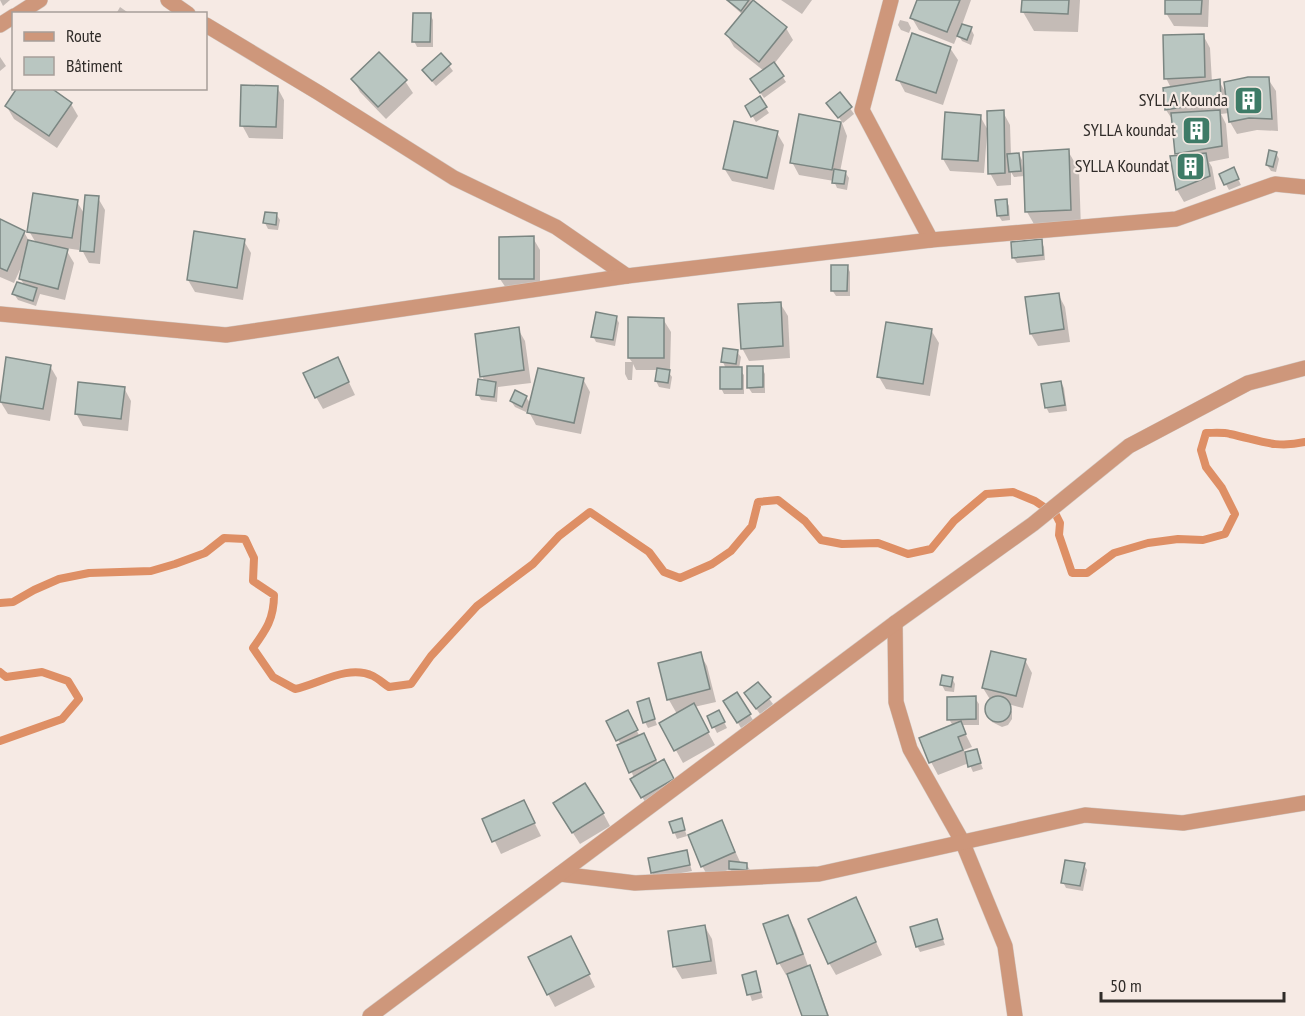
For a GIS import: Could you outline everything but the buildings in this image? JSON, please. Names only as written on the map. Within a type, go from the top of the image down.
[{"type":"street","points":[[21,12],[40,0]]},
{"type":"street","points":[[168,0],[185,12]]},
{"type":"street","points":[[891,0],[862,110],[931,240]]},
{"type":"street","points":[[207,26],[454,178],[556,227],[627,276]]},
{"type":"street","points":[[0,314],[226,334],[627,276],[931,240],[1176,219],[1275,184],[1305,187]]},
{"type":"street","points":[[370,1016],[895,622],[1033,524],[1129,446],[1248,383],[1305,368]]},
{"type":"street","points":[[895,622],[896,702],[910,748],[963,841],[1005,946],[1016,1016]]},
{"type":"street","points":[[560,874],[635,883],[819,874],[1085,815],[1183,823],[1305,803]]},
{"type":"waterway","points":[[0,603],[13,602],[59,579],[89,573],[151,571],[205,553],[224,538],[245,539],[254,558],[253,581],[274,595],[273,611],[268,624],[253,648],[273,677],[295,689],[354,672],[375,677],[389,687],[411,684],[431,656],[477,606],[533,564],[559,536],[590,512],[649,552],[664,572],[680,578],[712,564],[731,551],[752,526],[758,502],[778,500],[805,521],[821,540],[842,544],[878,543],[908,554],[931,549],[954,521],[986,494],[1013,492],[1035,501],[1056,515],[1060,523],[1059,535],[1072,573],[1087,573],[1114,553],[1148,543],[1178,539],[1203,540],[1225,534],[1235,514],[1222,488],[1206,467],[1201,450],[1206,433],[1227,433],[1285,445],[1305,442]]},
{"type":"waterway","points":[[0,672],[6,677],[42,672],[68,681],[79,699],[62,719],[0,741]]},
{"type":"place","name":"SYLLA Kounda","points":[[1249,100]]},
{"type":"place","name":"SYLLA koundat","points":[[1197,130]]},
{"type":"place","name":"SYLLA Koundat","points":[[1190,166]]}]
